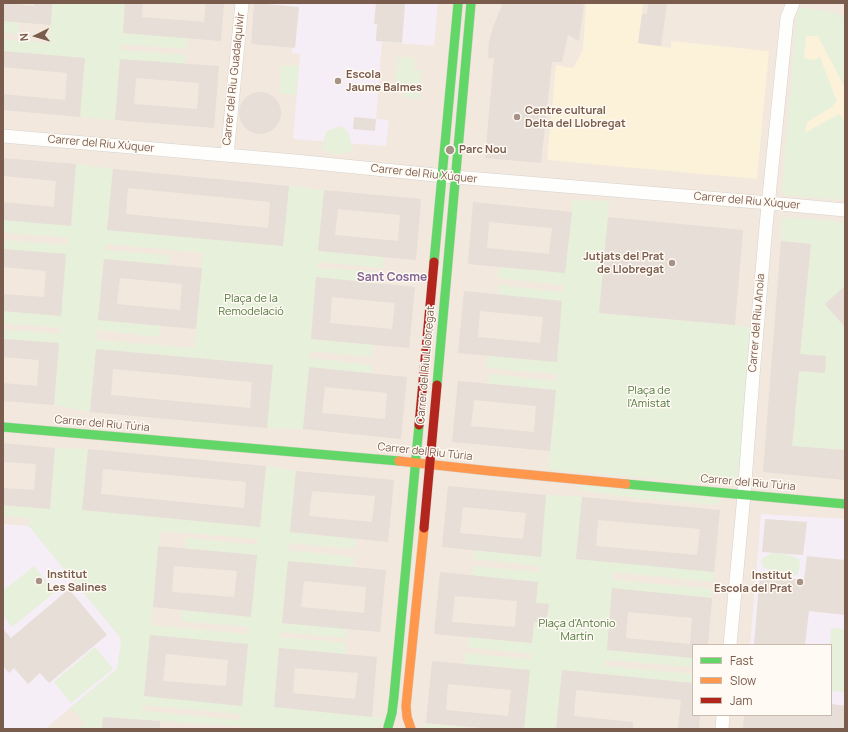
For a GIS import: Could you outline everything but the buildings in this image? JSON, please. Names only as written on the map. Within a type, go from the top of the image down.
[{"type":"street","name":"Carrer del Riu Guadalquivir","points":[[227,155],[242,3]]},
{"type":"street","name":"Carrer del Riu Llobregat","points":[[411,729],[407,717],[406,706],[429,464],[449,176],[458,3]]},
{"type":"street","name":"Carrer del Riu Llobregat","points":[[387,728],[394,696],[415,462],[471,3]]},
{"type":"street","name":"Carrer del Riu Anoia","points":[[730,644],[744,496],[753,376],[787,18],[793,3]]},
{"type":"street","name":"Carrer del Riu Xúquer","points":[[3,136],[845,210]]},
{"type":"street","name":"Carrer del Riu Túria","points":[[3,427],[415,462],[490,471],[744,496],[845,504]]},
{"type":"street","points":[[722,729],[724,716]]},
{"type":"street","points":[[387,728],[393,724],[400,724],[406,725],[411,729]]},
{"type":"shaded area","points":[[3,3],[845,3],[845,729],[3,729]]},
{"type":"shaded area","name":"Escola Jaume Balmes","points":[[254,3],[438,3],[434,46],[382,42],[376,119],[389,120],[386,146],[293,139],[300,54],[292,53],[292,47],[251,44]]},
{"type":"shaded area","name":"Institut Escola del Prat","points":[[761,514],[845,519],[845,706],[832,704],[832,644],[750,644]]},
{"type":"shaded area","name":"Institut Les Salines","points":[[3,524],[29,526],[120,637],[121,644],[117,669],[45,729],[3,729]]},
{"type":"green space","points":[[52,3],[125,3],[123,33],[188,38],[186,49],[122,44],[121,50],[185,55],[185,64],[120,59],[115,120],[80,117],[85,58],[3,51],[3,39],[49,43]]},
{"type":"green space","points":[[801,7],[836,13],[845,19],[845,200],[784,195],[782,190],[797,11]]},
{"type":"green space","points":[[3,21],[19,22],[18,34],[3,32]]},
{"type":"green space","points":[[398,57],[414,58],[414,70],[421,70],[420,98],[403,97],[404,85],[395,84]]},
{"type":"green space","points":[[281,65],[299,66],[296,95],[279,93]]},
{"type":"green space","points":[[342,126],[349,134],[353,151],[336,155],[322,149],[326,131]]},
{"type":"green space","name":"Plaça de la Remodelació","points":[[76,164],[113,169],[108,230],[283,246],[289,186],[324,190],[318,251],[384,257],[383,268],[318,262],[317,268],[383,272],[382,284],[316,278],[311,339],[374,345],[372,357],[310,351],[309,358],[373,365],[372,374],[309,368],[303,429],[267,428],[272,365],[96,349],[90,412],[54,405],[59,343],[3,339],[3,329],[60,334],[60,328],[3,323],[3,311],[61,316],[66,255],[3,249],[3,240],[67,245],[68,238],[3,232],[3,220],[71,225]],"holes":[[[107,244],[203,253],[194,348],[97,340],[97,330],[160,337],[161,326],[98,320],[104,259],[169,265],[169,255],[104,250]]]},
{"type":"green space","name":"Plaça de l'Amistat","points":[[573,200],[609,201],[600,313],[752,327],[738,479],[736,484],[728,485],[548,470],[556,390],[488,383],[488,374],[556,381],[556,374],[487,368],[487,356],[557,362],[562,301],[498,295],[499,285],[563,292],[564,285],[498,278],[499,267],[565,273]]},
{"type":"green space","points":[[783,217],[845,222],[845,289],[825,304],[845,328],[845,450],[792,446],[811,244],[781,241],[781,223]]},
{"type":"green space","points":[[55,448],[88,449],[83,510],[260,527],[266,466],[296,471],[290,532],[356,539],[354,549],[290,543],[288,550],[354,557],[353,567],[288,561],[282,623],[347,629],[346,638],[281,632],[280,637],[346,643],[345,654],[279,648],[274,707],[384,718],[384,722],[376,729],[273,729],[103,717],[102,729],[77,729],[84,724],[79,716],[70,708],[117,669],[121,644],[120,637],[29,526],[29,518],[3,516],[3,505],[50,509]],"holes":[[[161,531],[258,539],[257,545],[186,538],[185,548],[257,555],[251,617],[182,610],[182,621],[249,627],[249,634],[151,625]],[[150,635],[248,644],[242,706],[144,696]],[[143,705],[241,714],[240,720],[142,711]]]},
{"type":"green space","points":[[586,483],[722,497],[717,505],[637,498],[578,490]]},
{"type":"green space","name":"Plaça d'Antonio Martín","points":[[546,495],[582,497],[576,557],[714,572],[713,582],[614,572],[613,580],[712,589],[712,598],[612,589],[607,650],[692,658],[692,667],[606,660],[605,666],[692,674],[692,683],[562,670],[556,729],[524,729],[530,670],[465,664],[465,653],[531,659],[531,654],[467,647],[468,637],[532,643],[535,622],[546,623],[549,604],[536,603],[538,582],[471,575],[473,566],[539,572],[539,566],[474,559],[474,550],[540,557]]},
{"type":"green space","points":[[772,553],[786,554],[799,559],[800,567],[797,575],[785,576],[775,570],[763,568],[761,559]]},
{"type":"green space","points":[[34,566],[55,592],[12,627],[3,615],[3,591]]},
{"type":"green space","points":[[831,628],[845,629],[845,692],[832,691],[832,644],[830,644]]},
{"type":"green space","points":[[95,647],[113,669],[71,703],[54,682]]},
{"type":"green space","points":[[423,724],[489,729],[422,729]]},
{"type":"sand","points":[[586,3],[643,3],[639,43],[671,48],[671,41],[769,51],[757,179],[547,160],[556,65],[573,68],[583,50]]},
{"type":"sand","points":[[806,36],[818,36],[845,88],[845,122],[839,114],[805,133],[807,122],[834,106],[833,104],[837,102],[820,57],[814,60],[804,58]]},
{"type":"traffic: fast","points":[[437,385],[471,3]]},
{"type":"traffic: fast","points":[[434,262],[458,4]]},
{"type":"traffic: fast","points":[[388,727],[392,713],[394,696],[419,425]]},
{"type":"traffic: fast","points":[[3,427],[399,461]]},
{"type":"traffic: fast","points":[[626,484],[845,504]]},
{"type":"traffic: slow","points":[[399,461],[626,484]]},
{"type":"traffic: slow","points":[[411,729],[407,717],[406,706],[424,528]]},
{"type":"traffic: jam","points":[[419,425],[434,262]]},
{"type":"traffic: jam","points":[[424,528],[437,385]]},
{"type":"place","name":"Escola Jaume Balmes","points":[[338,81]]},
{"type":"place","name":"Centre cultural Delta del Llobregat","points":[[517,117]]},
{"type":"place","name":"Parc Nou","points":[[450,150]]},
{"type":"place","name":"Jutjats del Prat de Llobregat","points":[[672,263]]},
{"type":"place","name":"Institut Les Salines","points":[[39,581]]},
{"type":"place","name":"Institut Escola del Prat","points":[[800,582]]},
{"type":"district","name":"Sant Cosme","points":[[392,278]]}]
